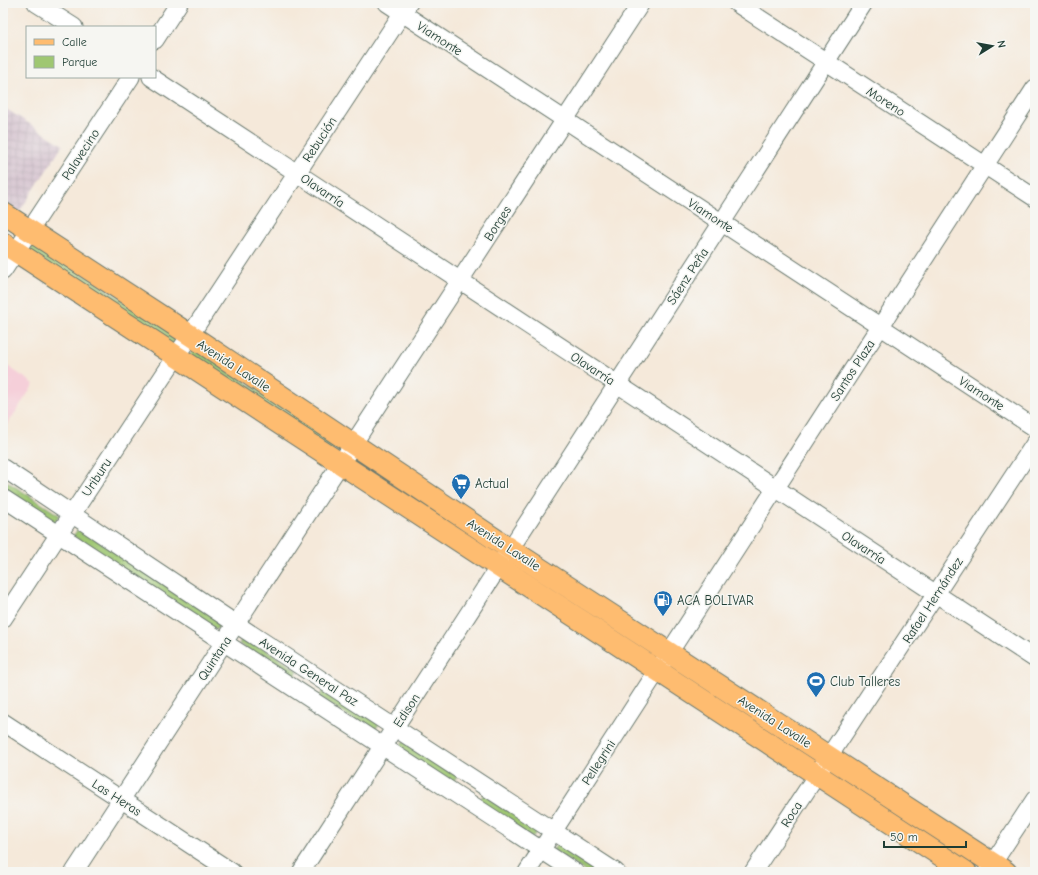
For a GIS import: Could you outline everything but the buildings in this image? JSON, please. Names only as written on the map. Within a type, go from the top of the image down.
[{"type":"main road","name":"Avenida Lavalle","points":[[3,213],[190,335],[510,548],[829,756],[995,869]]},
{"type":"main road","name":"Avenida Lavalle","points":[[9,248],[966,872]]},
{"type":"street","points":[[36,3],[72,26]]},
{"type":"street","points":[[156,38],[179,3]]},
{"type":"street","name":"Viamonte","points":[[387,3],[405,8],[564,120],[1035,428]]},
{"type":"street","name":"Borges","points":[[353,443],[641,3]]},
{"type":"street","name":"Moreno","points":[[736,3],[1035,198]]},
{"type":"street","name":"Sáenz Peña","points":[[510,548],[864,3]]},
{"type":"street","name":"Rebución","points":[[190,335],[405,8]]},
{"type":"street","name":"Palavecino","points":[[3,271],[9,248],[29,231],[130,78]]},
{"type":"street","name":"Olavarría","points":[[154,78],[1035,660]]},
{"type":"street","name":"Santos Plaza","points":[[670,652],[1035,88]]},
{"type":"street","name":"Uriburu","points":[[3,619],[190,335]]},
{"type":"street","name":"Quintana","points":[[74,872],[341,464],[353,443]]},
{"type":"street","name":"Rafael Hernández","points":[[829,756],[1035,443]]},
{"type":"street","name":"Avenida General Paz","points":[[3,468],[236,624],[616,872]]},
{"type":"street","name":"Avenida General Paz","points":[[3,498],[575,872]]},
{"type":"street","name":"Edison","points":[[301,872],[510,548]]},
{"type":"street","name":"Pellegrini","points":[[527,872],[670,652]]},
{"type":"street","name":"Las Heras","points":[[3,722],[232,872]]},
{"type":"street","name":"Roca","points":[[753,872],[829,756]]},
{"type":"street","points":[[995,869],[1035,799]]},
{"type":"shaded area","points":[[3,107],[63,145],[18,214],[3,204]]},
{"type":"shaded area","points":[[3,363],[34,384],[3,431]]},
{"type":"green space","points":[[35,243],[178,336],[172,345],[29,251]]},
{"type":"green space","points":[[195,349],[338,442],[332,451],[189,357]]},
{"type":"green space","points":[[358,456],[412,491],[406,500],[353,465]]},
{"type":"green space","points":[[3,479],[59,515],[54,524],[3,491]]},
{"type":"green space","points":[[79,528],[222,621],[216,630],[73,536]]},
{"type":"green space","points":[[244,635],[298,671],[292,679],[239,644]]},
{"type":"green space","points":[[325,688],[379,724],[373,732],[319,697]]},
{"type":"green space","points":[[403,741],[457,776],[451,785],[398,750]]},
{"type":"green space","points":[[484,794],[538,829],[532,838],[478,803]]},
{"type":"green space","points":[[559,841],[605,872],[586,872],[553,850]]},
{"type":"place","name":"Actual","points":[[461,500]]},
{"type":"place","name":"ACA BOLIVAR","points":[[663,617]]},
{"type":"place","name":"Club Talleres","points":[[816,698]]}]
